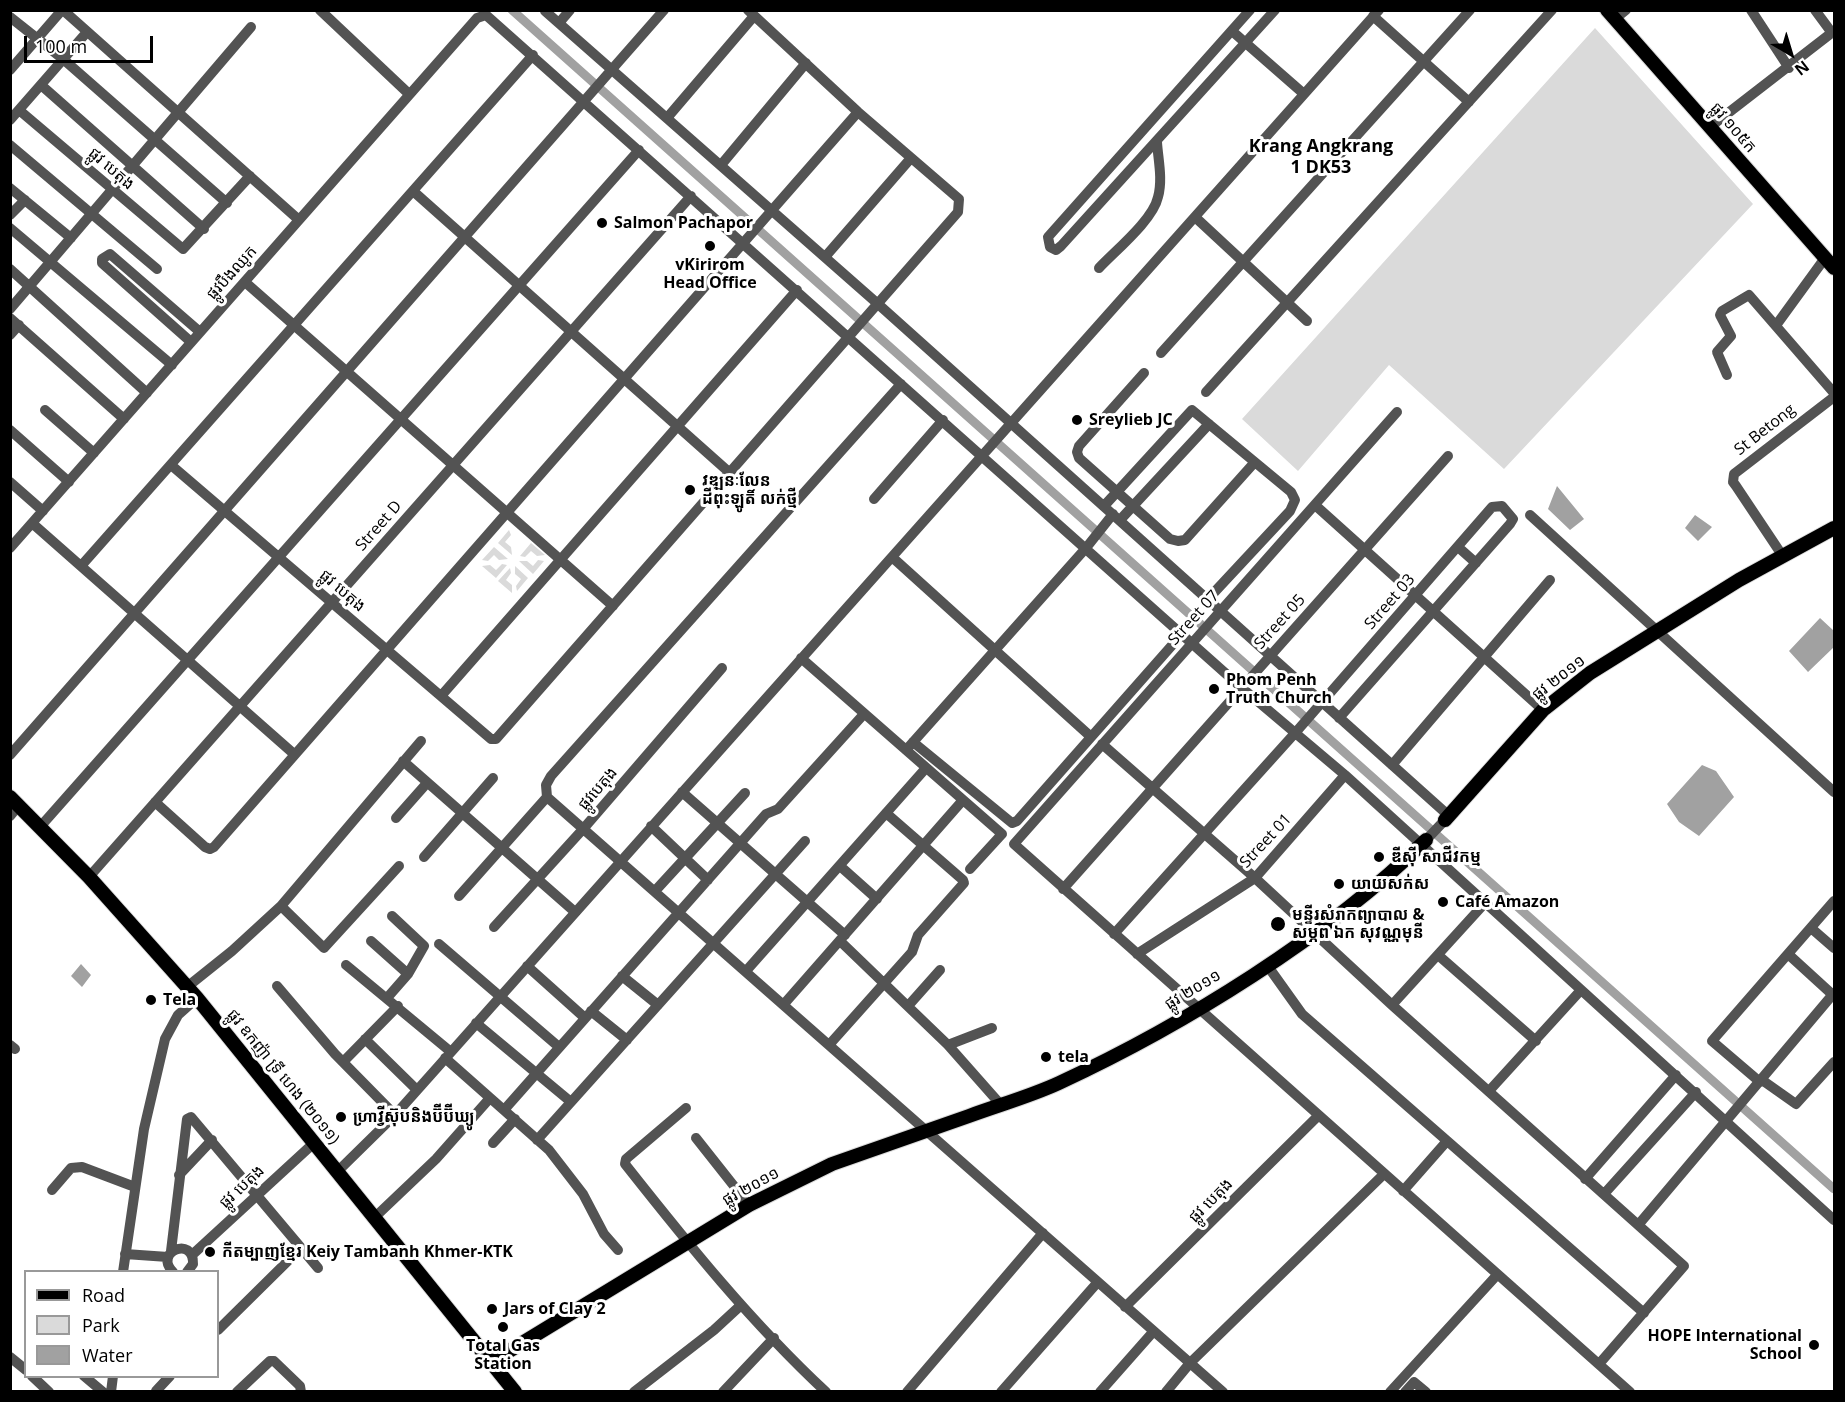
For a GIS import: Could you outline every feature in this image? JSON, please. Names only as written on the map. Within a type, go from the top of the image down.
[{"type":"main road","name":"ផ្លូវ ១០៥ក","points":[[1616,13],[1710,127],[1830,263]]},
{"type":"main road","name":"ផ្លូវ ២០១១","points":[[1446,817],[1543,710],[1590,673],[1782,555],[1834,528]]},
{"type":"main road","name":"ផ្លូវ ឧកញ៉ា ទ្រី ហេង (២០១១)","points":[[13,806],[40,827],[89,877],[197,998],[515,1392]]},
{"type":"main road","name":"ផ្លូវ ២០១១","points":[[491,1362],[749,1205],[832,1164],[1058,1084],[1197,1008],[1314,933],[1366,894],[1424,843]]},
{"type":"street","points":[[13,62],[39,38],[62,10],[299,220]]},
{"type":"street","points":[[320,10],[409,94]]},
{"type":"street","points":[[559,23],[570,10]]},
{"type":"street","points":[[10,755],[612,72],[664,10]]},
{"type":"street","points":[[1250,10],[1048,237],[1050,247],[1056,250],[1061,246],[1275,10]]},
{"type":"street","points":[[1161,353],[1470,10]]},
{"type":"street","points":[[1206,392],[1552,10]]},
{"type":"street","points":[[1751,10],[1789,68]]},
{"type":"street","points":[[1710,127],[1833,32],[1815,10]]},
{"type":"street","points":[[545,11],[721,165],[770,212],[825,256],[876,307],[1104,506],[1113,518],[1208,599],[1218,614],[1392,765],[1446,817]]},
{"type":"street","points":[[338,1171],[395,1115],[1376,13],[1424,62],[1469,102]]},
{"type":"street","points":[[473,14],[489,16],[587,100],[691,196],[745,240],[902,384],[943,420],[985,452],[1088,544],[1182,634],[1194,640],[1424,843],[1484,904],[1676,1075],[1731,1118],[1834,1220]]},
{"type":"street","name":"ផ្លូវបឹងឈូក","points":[[12,542],[44,511],[299,220],[409,94],[473,14]]},
{"type":"street","points":[[244,282],[613,606],[876,307],[958,212],[961,204],[959,199],[858,112],[751,14],[667,118]]},
{"type":"street","points":[[10,17],[39,38],[227,203]]},
{"type":"street","points":[[10,309],[251,27]]},
{"type":"street","points":[[10,120],[87,32]]},
{"type":"street","points":[[1232,32],[1304,94]]},
{"type":"street","points":[[81,566],[533,54]]},
{"type":"street","points":[[721,165],[806,63]]},
{"type":"street","points":[[41,85],[204,229],[250,177]]},
{"type":"street","name":"ផ្លូវ បេតុង","points":[[19,110],[183,249],[204,229]]},
{"type":"street","points":[[155,802],[210,849],[858,112]]},
{"type":"street","points":[[1099,268],[1152,211],[1158,198],[1160,181],[1157,142]]},
{"type":"street","points":[[10,145],[157,269]]},
{"type":"street","points":[[40,827],[639,150]]},
{"type":"street","points":[[825,256],[911,158]]},
{"type":"street","points":[[10,188],[71,238]]},
{"type":"street","points":[[413,190],[730,473]]},
{"type":"street","name":"Street D","points":[[89,877],[691,196]]},
{"type":"street","points":[[10,216],[25,200]]},
{"type":"street","points":[[1195,217],[1307,321]]},
{"type":"street","points":[[10,228],[172,365]]},
{"type":"street","points":[[191,342],[102,264],[102,259],[110,254],[200,332]]},
{"type":"street","points":[[1727,375],[1717,352],[1731,336],[1720,318],[1722,311],[1749,295],[1777,324],[1830,263]]},
{"type":"street","points":[[10,269],[147,393]]},
{"type":"street","points":[[441,696],[797,290]]},
{"type":"street","points":[[10,335],[15,321],[124,419]]},
{"type":"street","name":"St Betong","points":[[1777,324],[1834,395],[1734,474],[1736,486],[1782,555]]},
{"type":"street","points":[[1144,373],[1079,446],[1077,452],[1078,458],[1170,539],[1178,542],[1185,540],[1254,463]]},
{"type":"street","points":[[902,384],[551,776],[546,785],[547,797],[1223,1392]]},
{"type":"street","points":[[45,410],[94,453]]},
{"type":"street","points":[[1104,506],[1189,412],[1194,411],[1291,492],[1294,500],[1290,511],[1208,599]]},
{"type":"street","name":"Street 07","points":[[1063,888],[1014,844],[1018,836],[1397,412]]},
{"type":"street","points":[[874,499],[943,420]]},
{"type":"street","points":[[910,746],[1088,544],[1113,518],[1133,506],[1209,424]]},
{"type":"street","points":[[10,430],[69,482]]},
{"type":"street","name":"Street 05","points":[[1063,888],[1448,456]]},
{"type":"street","name":"ផ្លូវ បេតុង","points":[[171,465],[493,740],[613,606]]},
{"type":"street","points":[[10,482],[44,511]]},
{"type":"street","name":"Street 03","points":[[1114,934],[1497,504],[1511,514],[1513,519],[1510,524],[1339,718]]},
{"type":"street","points":[[1315,505],[1543,710]]},
{"type":"street","points":[[1530,515],[1834,792]]},
{"type":"street","points":[[32,523],[294,754]]},
{"type":"street","points":[[1458,546],[1476,562]]},
{"type":"street","points":[[891,556],[1090,736]]},
{"type":"street","points":[[1392,765],[1550,580]]},
{"type":"street","points":[[801,658],[864,714],[1012,823],[1017,821],[1182,634]]},
{"type":"street","name":"ផ្លូវបេតុង","points":[[494,927],[584,828],[723,668]]},
{"type":"street","points":[[504,1110],[766,814],[778,809],[864,714]]},
{"type":"street","points":[[187,987],[232,951],[281,906],[421,741]]},
{"type":"street","points":[[1102,744],[1255,878],[1392,1005],[1585,1179],[1640,1224],[1684,1266],[1599,1364]]},
{"type":"street","points":[[910,746],[926,768],[1002,834],[970,869]]},
{"type":"street","points":[[402,761],[575,912]]},
{"type":"street","points":[[746,971],[926,768]]},
{"type":"street","name":"Street 01","points":[[1137,954],[1255,878],[1345,775]]},
{"type":"street","points":[[424,857],[493,778]]},
{"type":"street","points":[[396,818],[427,783]]},
{"type":"street","points":[[682,792],[808,902],[948,1045],[1001,1105]]},
{"type":"street","points":[[655,891],[745,793]]},
{"type":"street","points":[[459,896],[547,797]]},
{"type":"street","points":[[784,1004],[963,800]]},
{"type":"street","points":[[829,1045],[912,952],[918,935],[964,883],[886,813]]},
{"type":"street","name":"ផ្លូវ ២០១១","points":[[1424,843],[1446,817]]},
{"type":"street","points":[[651,826],[708,880]]},
{"type":"street","points":[[537,1140],[805,841]]},
{"type":"street","points":[[281,906],[324,948],[399,866]]},
{"type":"street","points":[[840,866],[877,898]]},
{"type":"street","points":[[1063,888],[1630,1392]]},
{"type":"street","points":[[1834,901],[1712,1041],[1761,1081],[1796,1104],[1834,1062]]},
{"type":"street","points":[[1392,1005],[1484,904]]},
{"type":"street","points":[[387,998],[408,974],[424,946],[393,916]]},
{"type":"street","points":[[1811,928],[1833,945]]},
{"type":"street","points":[[371,941],[408,974]]},
{"type":"street","points":[[439,944],[559,1047]]},
{"type":"street","points":[[1640,1224],[1834,994],[1788,954]]},
{"type":"street","points":[[1438,955],[1536,1041]]},
{"type":"street","points":[[346,964],[398,1006],[490,1098],[549,1150],[583,1194],[604,1234],[618,1250]]},
{"type":"street","points":[[1267,965],[1302,1014],[1644,1312]]},
{"type":"street","points":[[527,966],[588,1014],[627,1040]]},
{"type":"street","points":[[908,1006],[940,970]]},
{"type":"street","points":[[622,976],[658,1005]]},
{"type":"street","points":[[278,986],[343,1062],[395,1115]]},
{"type":"street","points":[[1489,1091],[1581,990]]},
{"type":"street","points":[[123,1270],[144,1129],[165,1039],[178,1016],[197,998]]},
{"type":"street","points":[[343,1062],[398,1006]]},
{"type":"street","points":[[476,1023],[571,1102]]},
{"type":"street","points":[[948,1045],[992,1028]]},
{"type":"street","points":[[365,1039],[417,1090]]},
{"type":"street","points":[[1585,1179],[1676,1075]]},
{"type":"street","points":[[1604,1194],[1696,1092]]},
{"type":"street","points":[[375,1217],[436,1158],[490,1098]]},
{"type":"street","points":[[686,1108],[624,1163],[740,1306],[774,1338],[821,1390]]},
{"type":"street","name":"ផ្លូវ បេតុង","points":[[1125,1307],[1318,1116]]},
{"type":"street","points":[[170,1264],[179,1176],[188,1118],[192,1118],[318,1268]]},
{"type":"street","points":[[493,1143],[514,1119]]},
{"type":"street","points":[[696,1138],[749,1205]]},
{"type":"street","points":[[179,1176],[212,1140]]},
{"type":"street","points":[[1403,1191],[1447,1141]]},
{"type":"street","name":"ផ្លូវ បេតុង","points":[[192,1255],[315,1142]]},
{"type":"street","points":[[52,1190],[71,1168],[82,1167],[135,1187]]},
{"type":"street","points":[[1166,1392],[1190,1363],[1384,1174]]},
{"type":"street","points":[[907,1392],[1043,1233]]},
{"type":"street","points":[[170,1264],[183,1247],[192,1255],[193,1264],[188,1270]]},
{"type":"street","points":[[219,1329],[301,1248]]},
{"type":"street","points":[[125,1254],[170,1264]]},
{"type":"street","points":[[1390,1392],[1497,1275]]},
{"type":"street","points":[[1001,1392],[1097,1282]]},
{"type":"street","points":[[634,1392],[714,1330],[740,1306]]},
{"type":"street","points":[[1100,1392],[1153,1332]]},
{"type":"street","points":[[723,1392],[774,1338]]},
{"type":"street","points":[[10,1357],[24,1368]]},
{"type":"street","points":[[237,1392],[267,1363],[274,1360],[300,1386],[301,1392]]},
{"type":"street","points":[[33,1378],[49,1392]]},
{"type":"street","points":[[85,1378],[103,1392]]},
{"type":"street","points":[[156,1391],[169,1378]]},
{"type":"street","points":[[1405,1392],[1414,1382],[1426,1392]]},
{"type":"green space","points":[[1595,28],[1753,204],[1504,469],[1389,365],[1298,471],[1242,419]]},
{"type":"green space","points":[[509,530],[511,535],[505,542],[511,547],[512,555],[498,543]]},
{"type":"green space","points":[[531,543],[545,555],[537,556],[531,551],[525,557],[520,556]]},
{"type":"green space","points":[[494,547],[508,559],[499,560],[494,555],[488,561],[482,560]]},
{"type":"green space","points":[[538,560],[544,561],[533,574],[519,561],[527,561],[533,566]]},
{"type":"green space","points":[[502,564],[507,565],[496,578],[482,566],[490,565],[496,570]]},
{"type":"green space","points":[[515,566],[528,578],[517,591],[516,586],[521,579],[515,574]]},
{"type":"green space","points":[[510,568],[511,573],[506,580],[512,585],[512,593],[498,581]]},
{"type":"water","points":[[1557,486],[1584,519],[1570,530],[1548,509]]},
{"type":"water","points":[[1695,515],[1712,527],[1698,541],[1685,528]]},
{"type":"water","points":[[1820,618],[1834,631],[1834,647],[1808,672],[1789,651]]},
{"type":"water","points":[[1702,765],[1716,771],[1734,797],[1699,836],[1679,822],[1667,804]]},
{"type":"water","points":[[81,964],[91,975],[82,987],[71,976]]},
{"type":"waterway","points":[[512,10],[1834,1189]]},
{"type":"place","name":"Salmon Pachapor","points":[[602,223]]},
{"type":"place","name":"vKirirom Head Office","points":[[710,246]]},
{"type":"place","name":"Sreylieb JC","points":[[1077,420]]},
{"type":"place","name":"វឌ្ឍនៈលែន ដីពុះឡូតិ៍ លក់ថ្មី","points":[[690,490]]},
{"type":"place","name":"Phom Penh Truth Church","points":[[1214,689]]},
{"type":"place","name":"ឌីស៊ី សាជីវកម្ម","points":[[1379,857]]},
{"type":"place","name":"យាយសក់ស","points":[[1339,884]]},
{"type":"place","name":"Café Amazon","points":[[1443,902]]},
{"type":"place","name":"មន្ទីរសំរាកព្យាបាល & សម្ភព ឯក សុវណ្ណមុនី","points":[[1278,924]]},
{"type":"place","name":"Tela","points":[[151,1000]]},
{"type":"place","name":"tela","points":[[1046,1057]]},
{"type":"place","name":"ហ្រាវ្វីស៊ុបនិងប៊ីប៊ីឃ្យូ","points":[[341,1117]]},
{"type":"place","name":"កីតម្បាញខ្មែរ Keiy Tambanh Khmer-KTK","points":[[210,1252]]},
{"type":"place","name":"Jars of Clay 2","points":[[492,1309]]},
{"type":"place","name":"Total Gas Station","points":[[503,1327]]},
{"type":"place","name":"HOPE International School","points":[[1814,1345]]},
{"type":"district","name":"Krang Angkrang 1 DK53","points":[[1321,157]]}]
